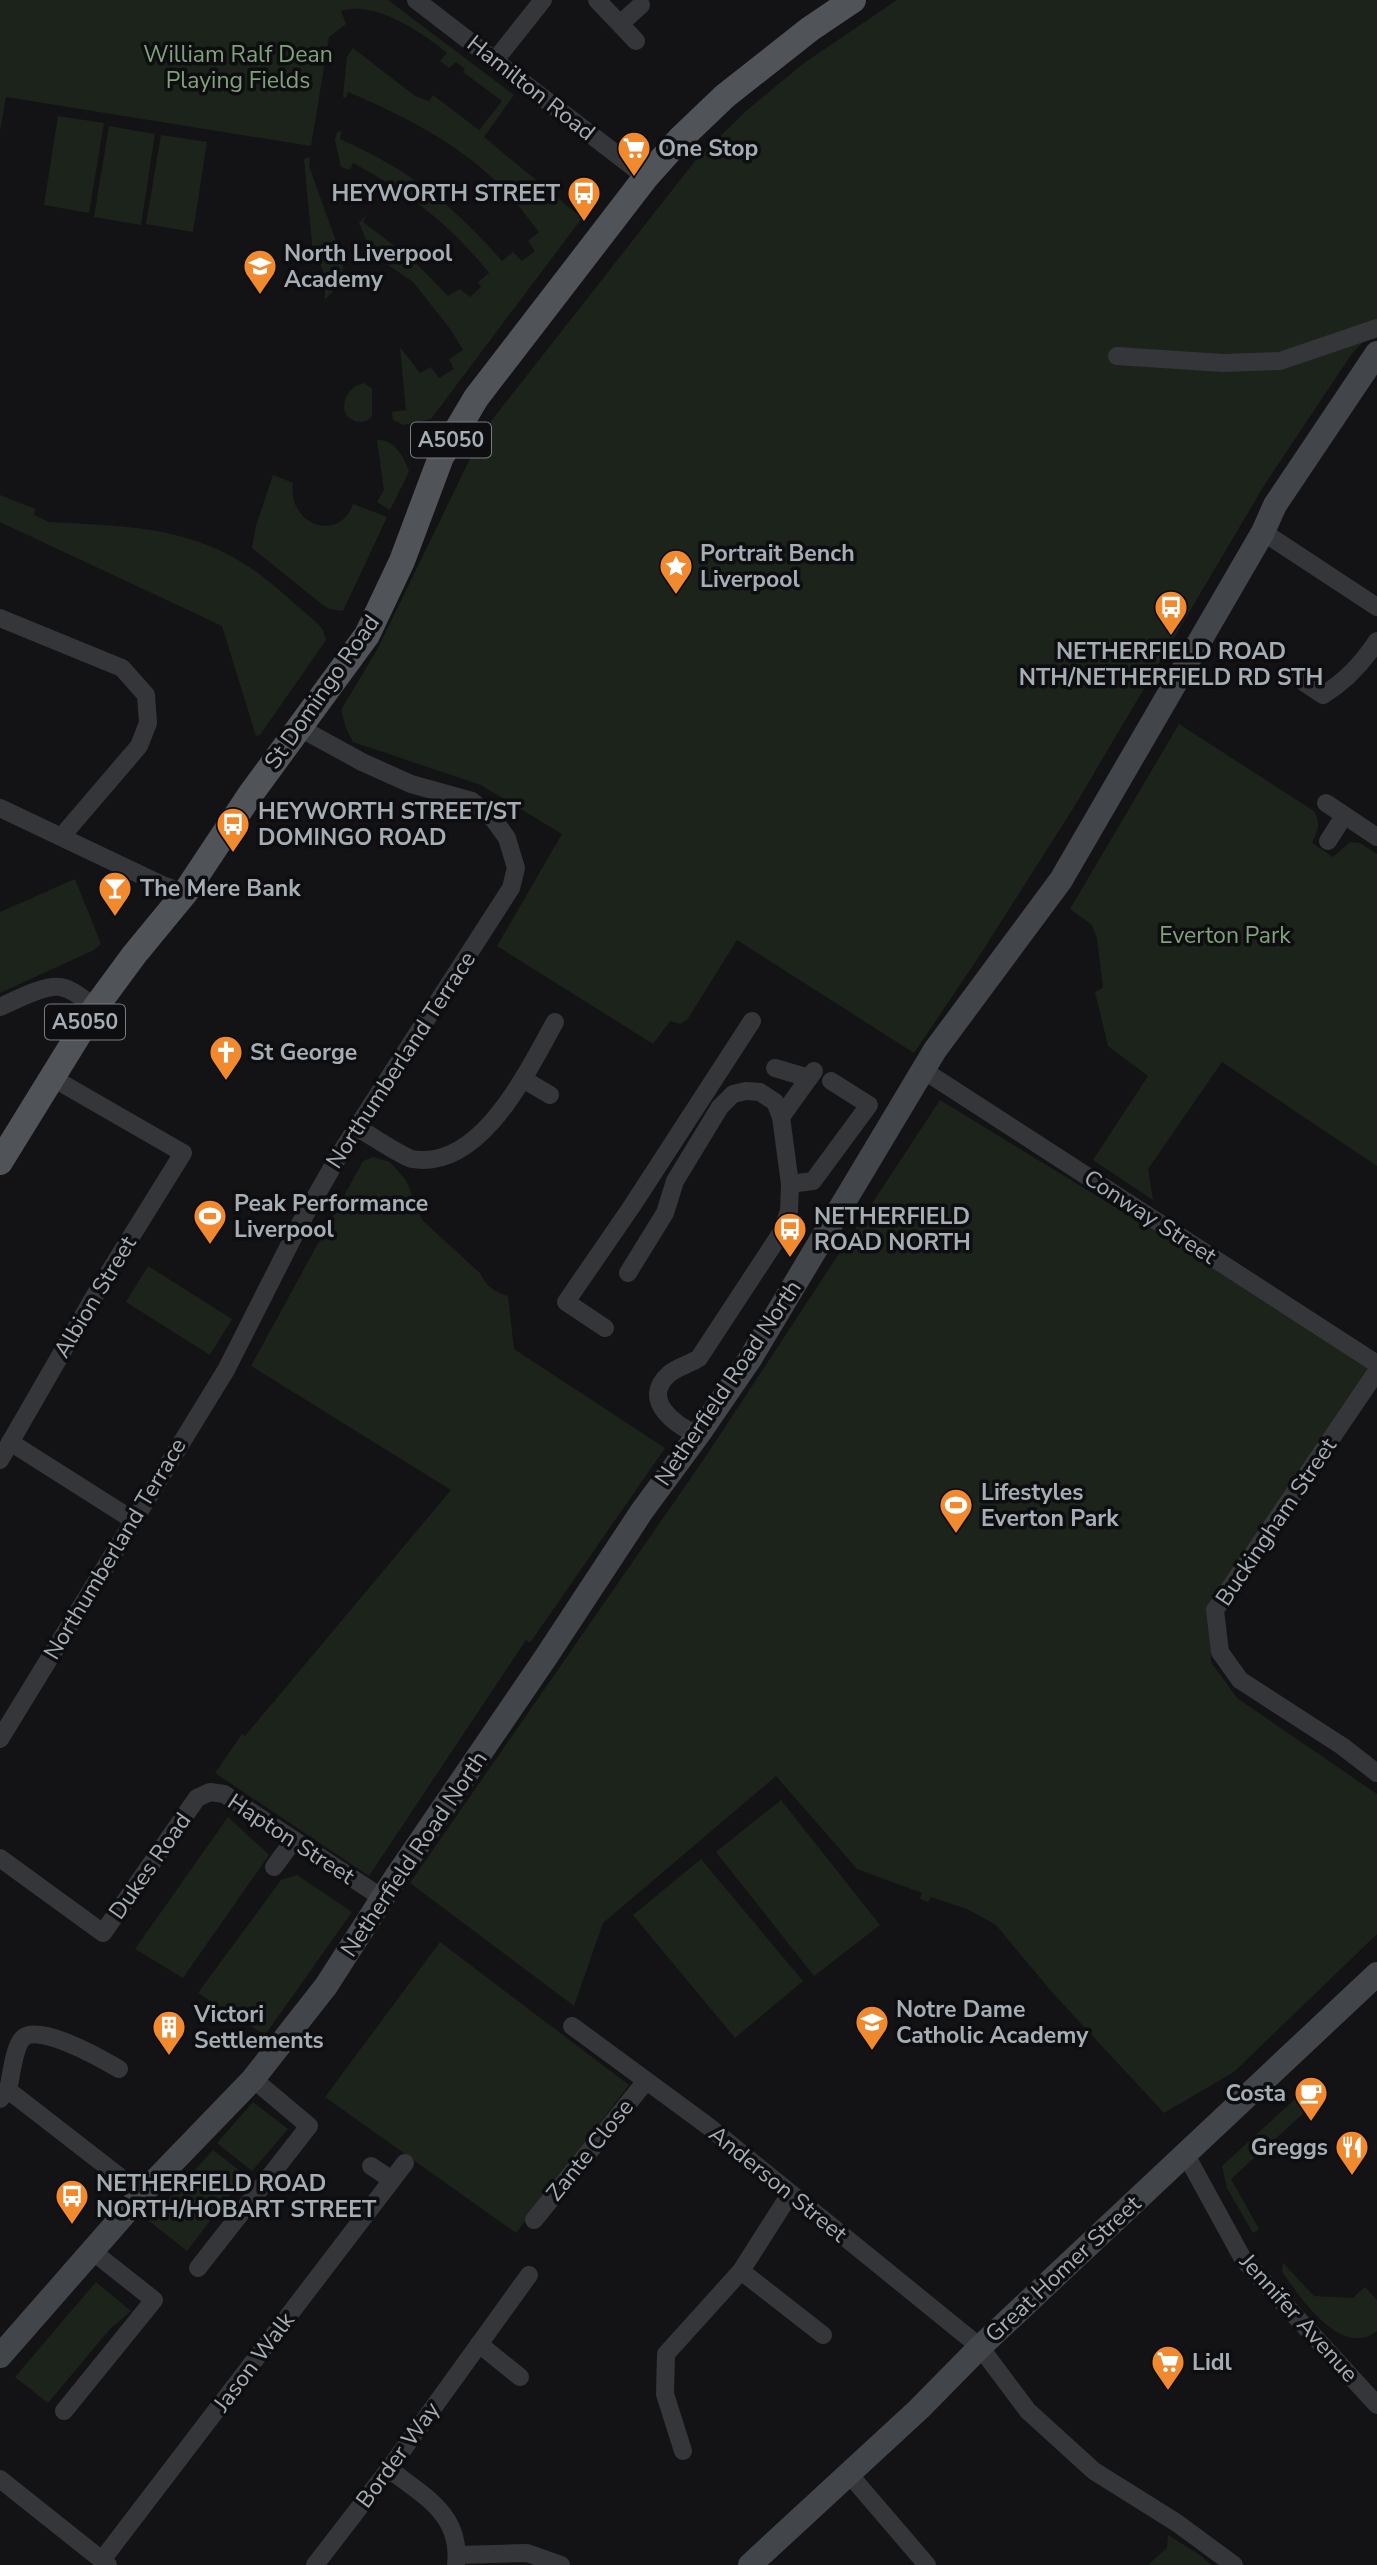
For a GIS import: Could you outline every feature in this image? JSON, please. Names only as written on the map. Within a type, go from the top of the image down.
[{"type":"main road","name":"A5050","points":[[646,177],[680,139],[725,96],[810,29],[853,0]]},
{"type":"main road","name":"St Domingo Road","points":[[0,1162],[94,1008],[185,892],[250,795],[367,635],[402,561],[441,457],[476,398],[646,177]]},
{"type":"street","name":"Hamilton Road","points":[[416,0],[646,177]]},
{"type":"street","points":[[496,59],[543,0]]},
{"type":"street","points":[[597,0],[636,41]]},
{"type":"street","points":[[620,24],[642,5]]},
{"type":"street","points":[[1118,356],[1223,363],[1280,361],[1377,328]]},
{"type":"street","name":"Netherfield Road North","points":[[0,2356],[142,2194],[253,2079],[326,1986],[642,1511],[750,1359],[935,1050],[1060,880],[1263,533],[1275,505],[1377,353]]},
{"type":"street","points":[[1263,533],[1377,607]]},
{"type":"street","points":[[0,618],[121,668],[146,695],[148,723],[139,746],[62,836]]},
{"type":"street","points":[[1293,675],[1323,695],[1344,682],[1366,659],[1377,641]]},
{"type":"street","name":"Northumberland Terrace","points":[[0,1739],[226,1370],[301,1222],[356,1126],[511,888],[516,868],[508,838],[494,820],[471,801],[411,784],[362,762],[300,728]]},
{"type":"street","points":[[1326,803],[1377,837]]},
{"type":"street","points":[[0,808],[162,885],[185,892]]},
{"type":"street","points":[[1328,841],[1344,816]]},
{"type":"street","points":[[0,1007],[59,986],[94,1008]]},
{"type":"street","points":[[605,1328],[566,1302],[752,1021]]},
{"type":"street","points":[[356,1126],[411,1159],[442,1157],[470,1144],[491,1125],[523,1079],[555,1022]]},
{"type":"street","points":[[775,1068],[811,1074],[781,1117]]},
{"type":"street","name":"Conway Street","points":[[923,1070],[1377,1364]]},
{"type":"street","name":"Albion Street","points":[[0,1460],[98,1290],[183,1153],[51,1077]]},
{"type":"street","points":[[523,1079],[550,1095]]},
{"type":"street","points":[[790,1184],[813,1181],[869,1105],[831,1081]]},
{"type":"street","points":[[628,1273],[665,1213],[675,1181],[720,1107],[733,1094],[746,1091],[760,1092],[775,1102],[781,1117],[790,1184],[789,1212],[774,1245],[699,1358],[671,1372],[661,1384],[659,1399],[666,1415],[681,1428],[698,1435]]},
{"type":"street","name":"Buckingham Street","points":[[1377,1371],[1215,1610],[1220,1652],[1240,1680],[1342,1746],[1377,1773]]},
{"type":"street","points":[[10,1442],[133,1520]]},
{"type":"street","name":"Hapton Street","points":[[197,1798],[210,1792],[224,1794],[384,1899]]},
{"type":"street","name":"Dukes Road","points":[[0,1858],[103,1933],[197,1798]]},
{"type":"street","points":[[274,1867],[293,1841]]},
{"type":"street","name":"Great Homer Street","points":[[750,2565],[919,2409],[980,2347],[1377,1974]]},
{"type":"street","name":"Anderson Street","points":[[572,2026],[708,2126],[980,2347],[1028,2411],[1094,2471],[1177,2523],[1234,2565]]},
{"type":"street","points":[[119,2069],[96,2055],[42,2034],[30,2034],[22,2038],[17,2046],[4,2094],[142,2194]]},
{"type":"street","points":[[198,2268],[309,2126],[253,2079]]},
{"type":"street","name":"Zante Close","points":[[534,2220],[646,2081]]},
{"type":"street","name":"Jennifer Avenue","points":[[1185,2153],[1243,2259],[1377,2405]]},
{"type":"street","name":"Jason Walk","points":[[105,2562],[405,2163]]},
{"type":"street","points":[[371,2166],[392,2180]]},
{"type":"street","points":[[683,2451],[665,2394],[666,2354],[741,2271],[790,2194]]},
{"type":"street","points":[[64,2411],[154,2300],[92,2251]]},
{"type":"street","points":[[741,2271],[823,2335]]},
{"type":"street","name":"Border Way","points":[[315,2565],[389,2469],[529,2275]]},
{"type":"street","points":[[479,2344],[520,2377]]},
{"type":"street","points":[[389,2469],[441,2511],[457,2538],[457,2560],[527,2553],[558,2565]]},
{"type":"street","points":[[849,2474],[927,2565]]},
{"type":"street","points":[[0,2479],[105,2562]]},
{"type":"green space","name":"William Ralf Dean Playing Fields","points":[[0,0],[388,0],[514,95],[484,137],[582,218],[431,419],[404,425],[393,420],[392,412],[406,410],[400,347],[420,373],[431,367],[439,378],[454,369],[449,359],[463,350],[451,330],[413,282],[372,254],[359,223],[367,214],[363,222],[413,260],[448,296],[460,289],[470,297],[481,287],[478,282],[489,273],[459,239],[427,210],[353,163],[350,170],[341,167],[335,140],[337,132],[342,131],[340,139],[388,163],[428,190],[465,222],[502,261],[513,252],[522,261],[535,251],[528,241],[539,232],[497,182],[463,154],[427,130],[388,110],[348,92],[346,98],[343,97],[347,57],[353,48],[415,96],[429,101],[433,95],[479,130],[502,101],[463,72],[465,69],[456,62],[449,68],[440,61],[447,53],[425,36],[382,14],[354,9],[341,11],[346,24],[329,37],[311,146],[6,97],[0,131]]},
{"type":"green space","points":[[897,0],[1377,0],[1377,327],[1351,355],[1265,484],[1074,807],[914,1053],[737,940],[687,1020],[680,1024],[670,1021],[653,1044],[497,946],[562,834],[481,785],[353,742],[341,710],[377,650],[484,430],[695,161],[746,111],[804,63]]},
{"type":"green space","points":[[58,116],[104,123],[89,213],[44,205]]},
{"type":"green space","points":[[109,126],[155,134],[141,225],[94,217]]},
{"type":"green space","points":[[161,135],[207,142],[193,232],[146,224]]},
{"type":"green space","points":[[310,157],[309,166],[343,261],[339,282],[325,299],[325,275],[312,244],[304,159]]},
{"type":"green space","points":[[364,383],[372,389],[372,416],[359,422],[346,415],[344,405],[350,391]]},
{"type":"green space","points":[[377,440],[388,442],[398,450],[409,472],[390,510],[377,502],[384,490]]},
{"type":"green space","points":[[273,475],[293,483],[293,498],[298,510],[306,519],[316,524],[327,526],[337,523],[346,516],[353,504],[387,517],[343,611],[324,606],[252,548],[256,526]]},
{"type":"green space","points":[[0,495],[35,509],[34,515],[49,522],[149,530],[173,534],[220,550],[253,569],[280,590],[315,621],[323,630],[326,640],[260,735],[256,736],[222,626],[0,522]]},
{"type":"green space","name":"Everton Park","points":[[1179,724],[1314,811],[1318,827],[1312,843],[1333,857],[1350,842],[1360,843],[1377,854],[1377,1166],[1222,1062],[1148,1169],[1153,1200],[1093,1160],[1148,1076],[1108,1046],[1095,992],[1103,988],[1097,939],[1092,925],[1070,909]]},
{"type":"green space","points":[[75,879],[101,944],[94,950],[0,993],[0,912]]},
{"type":"green space","name":"Lifestyles Everton Park","points":[[940,1100],[1375,1366],[1210,1612],[1211,1662],[1237,1698],[1377,1794],[1377,1934],[1234,2072],[1164,2113],[1051,1991],[996,1925],[967,1909],[931,1897],[928,1902],[920,1899],[922,1893],[857,1869],[776,1776],[603,1923],[574,2006],[410,1883],[704,1459]]},
{"type":"green space","points":[[373,1157],[390,1162],[406,1180],[422,1220],[481,1274],[488,1285],[508,1296],[514,1349],[665,1448],[530,1643],[526,1640],[369,1876],[215,1773],[242,1734],[245,1736],[451,1490],[251,1366],[363,1161]]},
{"type":"green space","points":[[148,1266],[232,1319],[210,1355],[126,1302]]},
{"type":"green space","points":[[781,1800],[880,1925],[814,1976],[716,1852]]},
{"type":"green space","points":[[228,1817],[269,1855],[183,1978],[135,1949]]},
{"type":"green space","points":[[701,1859],[803,1981],[735,2038],[633,1915]]},
{"type":"green space","points":[[297,1875],[352,1912],[265,2035],[198,1993],[281,1880]]},
{"type":"green space","points":[[440,1942],[629,2085],[516,2233],[325,2097]]},
{"type":"green space","points":[[1295,2099],[1306,2111],[1231,2179],[1259,2229],[1253,2233],[1227,2188],[1222,2166]]},
{"type":"green space","points":[[253,2102],[288,2129],[252,2171],[217,2143]]},
{"type":"green space","points":[[213,2150],[245,2175],[187,2251],[149,2221]]},
{"type":"green space","points":[[1283,2263],[1314,2296],[1353,2298],[1365,2287],[1377,2300],[1377,2331],[1363,2338],[1350,2337],[1323,2322],[1282,2272]]},
{"type":"green space","points":[[96,2282],[131,2311],[110,2329],[48,2403],[15,2377]]},
{"type":"green space","points":[[1168,2535],[1211,2565],[1148,2565],[1167,2548]]},
{"type":"place","name":"One Stop","points":[[634,178]]},
{"type":"place","name":"HEYWORTH STREET","points":[[584,223]]},
{"type":"place","name":"North Liverpool Academy","points":[[260,296]]},
{"type":"place","name":"Portrait Bench Liverpool","points":[[676,596]]},
{"type":"place","name":"NETHERFIELD ROAD NTH/NETHERFIELD RD STH","points":[[1171,637]]},
{"type":"place","name":"HEYWORTH STREET/ST DOMINGO ROAD","points":[[233,854]]},
{"type":"place","name":"The Mere Bank","points":[[115,918]]},
{"type":"place","name":"St George","points":[[226,1082]]},
{"type":"place","name":"Peak Performance Liverpool","points":[[210,1246]]},
{"type":"place","name":"NETHERFIELD ROAD NORTH","points":[[790,1259]]},
{"type":"place","name":"Lifestyles Everton Park","points":[[956,1535]]},
{"type":"place","name":"Notre Dame Catholic Academy","points":[[872,2052]]},
{"type":"place","name":"Victori Settlements","points":[[169,2057]]},
{"type":"place","name":"Costa","points":[[1311,2123]]},
{"type":"place","name":"Greggs","points":[[1352,2177]]},
{"type":"place","name":"NETHERFIELD ROAD NORTH/HOBART STREET","points":[[72,2226]]},
{"type":"place","name":"Lidl","points":[[1168,2392]]}]
